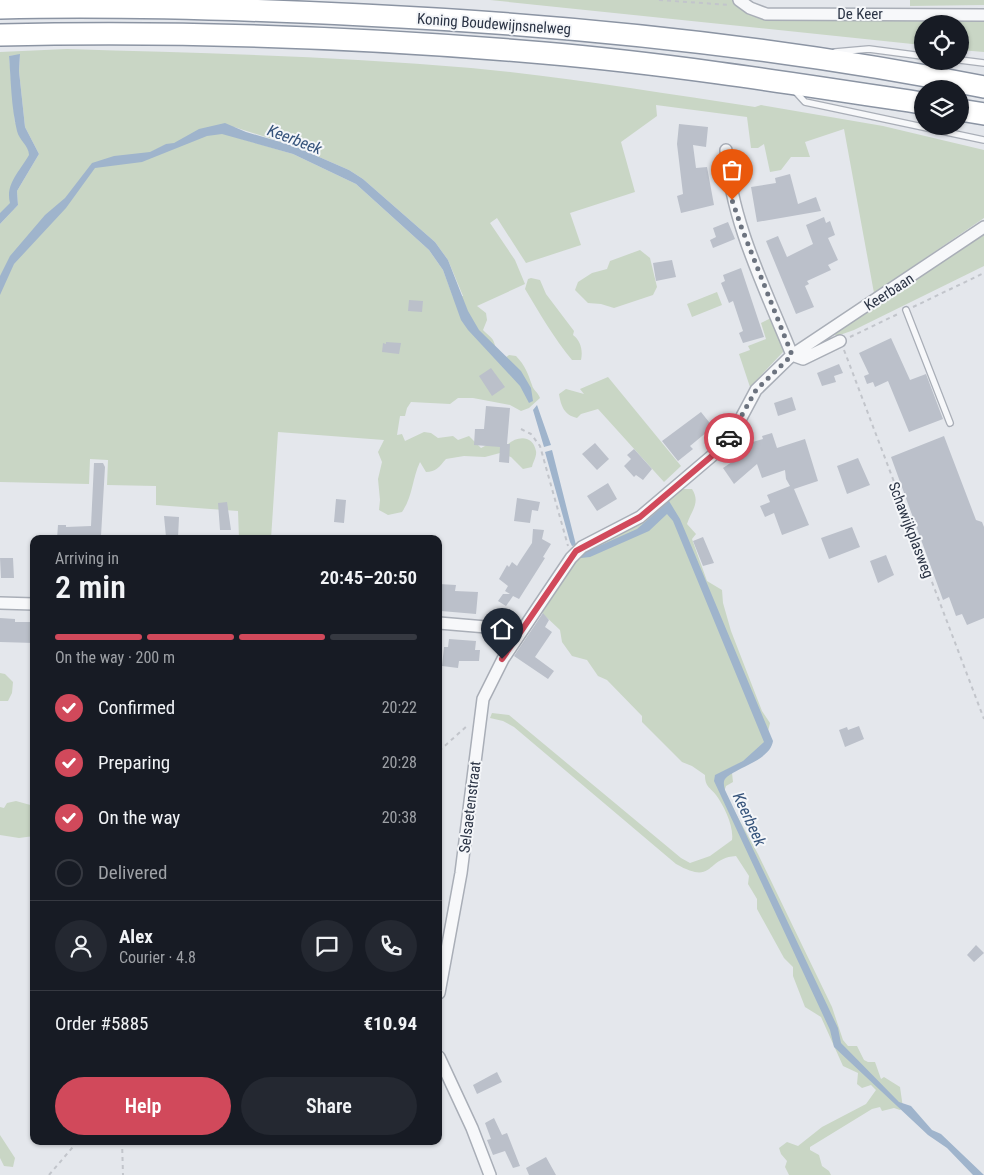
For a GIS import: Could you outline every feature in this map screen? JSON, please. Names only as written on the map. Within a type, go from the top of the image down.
[{"type":"highway","name":"Koning Boudewijnsnelweg","points":[[0,8],[193,8],[436,19],[662,38],[793,55],[984,87]]},
{"type":"highway","name":"Koning Boudewijnsnelweg","points":[[0,35],[93,33],[300,37],[425,44],[547,53],[788,82],[914,102]]},
{"type":"highway","points":[[969,112],[984,114]]},
{"type":"street","name":"De Keer","points":[[741,1],[750,8],[766,14],[984,14]]},
{"type":"street","points":[[726,150],[732,200],[792,355],[803,359],[840,341]]},
{"type":"street","name":"Keerbaan","points":[[522,630],[571,558],[582,547],[640,517],[720,449],[732,435],[756,390],[792,355],[984,227]]},
{"type":"street","points":[[0,603],[30,604]]},
{"type":"street","points":[[442,623],[522,630]]},
{"type":"street","name":"Selsaetenstraat","points":[[442,977],[461,873],[473,790],[480,716],[488,686],[522,630]]},
{"type":"street","points":[[442,1063],[472,1128],[490,1175]]},
{"type":"lane","points":[[793,55],[869,49],[914,55]]},
{"type":"lane","points":[[969,61],[984,63]]},
{"type":"lane","points":[[788,82],[805,102],[984,140]]},
{"type":"lane","points":[[906,310],[950,423]]},
{"type":"path","points":[[659,0],[731,5],[741,1]]},
{"type":"path","name":"Schawijkplasweg","points":[[840,341],[984,719]]},
{"type":"path","points":[[521,429],[530,434],[540,446],[571,558]]},
{"type":"path","points":[[442,748],[459,731],[480,716]]},
{"type":"path","points":[[49,1175],[75,1145]]},
{"type":"path","points":[[122,1145],[122,1175]]},
{"type":"green space","points":[[490,0],[732,0],[748,14],[764,20],[914,20],[914,44]]},
{"type":"green space","points":[[910,0],[984,0],[984,5],[910,6]]},
{"type":"green space","points":[[969,20],[984,20],[984,52],[969,51]]},
{"type":"green space","points":[[67,49],[269,55],[471,68],[542,76],[755,107],[761,105],[883,126],[914,133],[914,135],[984,150],[984,218],[874,293],[844,129],[805,142],[810,157],[791,157],[781,170],[770,172],[764,144],[758,148],[751,148],[747,117],[656,105],[657,116],[621,142],[635,192],[570,213],[581,245],[526,263],[497,218],[490,223],[515,260],[525,284],[477,306],[486,313],[487,320],[483,330],[493,340],[499,355],[505,358],[509,355],[516,356],[519,359],[540,398],[529,408],[521,411],[510,405],[473,398],[458,398],[450,404],[411,402],[405,416],[400,416],[397,435],[402,434],[405,441],[424,432],[431,433],[438,438],[453,436],[458,440],[469,436],[481,448],[495,441],[507,445],[519,438],[528,439],[534,445],[536,451],[532,467],[523,469],[511,457],[500,453],[485,457],[464,456],[446,459],[437,468],[429,472],[426,472],[420,462],[406,506],[402,512],[388,515],[379,510],[378,479],[382,462],[378,452],[384,440],[278,432],[271,535],[239,535],[238,511],[156,505],[156,486],[107,485],[108,460],[90,459],[89,484],[0,482],[0,224],[18,205],[17,191],[39,154],[25,127],[19,71],[20,55],[9,56],[15,123],[22,124],[37,154],[17,188],[14,209],[0,222],[0,52]],"holes":[[[234,127],[294,146],[349,170],[363,179],[435,242],[448,260],[463,296],[453,297],[443,270],[429,250],[356,184],[293,154],[235,137]]]},
{"type":"green space","points":[[984,235],[984,266],[854,330],[837,336],[834,334]]},
{"type":"green space","points":[[640,250],[650,258],[657,287],[653,295],[614,308],[588,303],[575,290],[578,282],[592,273],[607,269],[610,261]]},
{"type":"green space","points":[[528,279],[540,280],[546,294],[574,331],[573,335],[581,346],[581,360],[572,360],[536,308],[525,289]]},
{"type":"green space","points":[[717,292],[722,305],[692,317],[687,304]]},
{"type":"green space","points":[[771,318],[783,346],[783,352],[750,387],[739,354],[750,350],[748,346],[766,339],[761,323]]},
{"type":"green space","points":[[608,377],[681,466],[664,482],[598,409],[581,414],[577,418],[569,415],[564,409],[559,394],[566,389],[584,394],[580,389]]},
{"type":"green space","points":[[682,489],[692,489],[695,494],[694,507],[687,524],[696,534],[692,539],[707,581],[722,590],[723,603],[731,631],[762,711],[770,723],[765,744],[732,773],[733,782],[726,786],[724,792],[758,854],[832,1007],[843,1040],[848,1046],[857,1046],[864,1060],[875,1062],[881,1079],[884,1077],[900,1087],[903,1108],[900,1110],[894,1108],[882,1111],[880,1107],[872,1109],[810,1147],[810,1150],[819,1155],[822,1166],[831,1175],[789,1175],[785,1167],[787,1161],[779,1148],[787,1142],[798,1146],[822,1127],[866,1104],[876,1090],[871,1085],[862,1088],[857,1084],[858,1073],[843,1066],[821,1017],[805,1007],[793,976],[793,967],[784,958],[757,909],[757,899],[748,884],[749,876],[736,856],[719,861],[704,872],[689,870],[676,864],[514,727],[503,721],[490,718],[492,713],[509,715],[681,858],[690,863],[710,856],[732,840],[728,816],[707,784],[705,775],[682,762],[642,722],[642,716],[607,680],[598,676],[587,660],[572,656],[562,642],[560,630],[542,613],[581,554],[643,522]]},
{"type":"green space","points":[[0,673],[5,674],[13,682],[12,693],[8,701],[0,701]]},
{"type":"green space","points":[[16,801],[30,805],[30,837],[19,838],[0,835],[0,807],[4,808],[7,803]]},
{"type":"green space","points":[[0,1135],[15,1158],[13,1167],[4,1166],[0,1158]]},
{"type":"water","points":[[20,54],[19,71],[25,127],[39,154],[17,191],[18,205],[0,224],[0,213],[10,203],[11,184],[29,155],[17,131],[12,93],[9,56]]},
{"type":"water","points":[[225,123],[246,132],[294,146],[349,170],[363,179],[435,242],[448,260],[468,311],[479,330],[521,371],[531,388],[533,401],[529,403],[520,386],[461,320],[443,270],[429,250],[356,184],[293,154],[222,134],[207,136],[142,162],[95,168],[66,208],[14,264],[0,295],[0,276],[10,256],[45,215],[65,198],[92,163],[114,156],[150,152],[166,144],[174,143],[199,129]]},
{"type":"water","points":[[537,405],[551,445],[544,447],[533,410]]},
{"type":"water","points":[[552,450],[576,545],[572,546],[545,452]]},
{"type":"water","points":[[669,501],[680,519],[773,741],[766,754],[725,779],[725,790],[838,1028],[841,1043],[899,1102],[911,1106],[932,1130],[941,1134],[984,1175],[973,1175],[947,1148],[928,1135],[834,1047],[830,1030],[714,781],[715,775],[743,761],[764,742],[673,521],[667,514],[649,531],[590,557],[581,558],[581,554],[637,529]]},
{"type":"building","points":[[679,124],[708,127],[706,147],[693,145],[696,168],[707,167],[714,205],[681,213],[677,196],[683,194],[677,144]]},
{"type":"building","points":[[790,174],[798,204],[816,197],[821,211],[757,222],[751,187],[776,183],[775,178]]},
{"type":"building","points":[[824,217],[826,223],[830,221],[835,235],[828,238],[838,260],[828,265],[831,270],[807,281],[809,284],[805,286],[814,307],[796,314],[766,241],[778,236],[787,257],[813,244],[806,225]]},
{"type":"building","points":[[728,222],[735,239],[713,248],[710,240],[716,237],[713,228]]},
{"type":"building","points":[[672,260],[676,277],[656,281],[653,263]]},
{"type":"building","points":[[741,268],[764,337],[743,343],[739,333],[743,331],[733,301],[729,303],[721,283],[725,281],[723,275]]},
{"type":"building","points":[[409,300],[423,301],[422,312],[408,311]]},
{"type":"building","points":[[891,338],[910,380],[926,374],[943,419],[909,432],[888,381],[875,387],[873,382],[867,384],[864,376],[869,374],[859,353]]},
{"type":"building","points":[[386,342],[401,343],[399,354],[382,352],[383,343],[386,344]]},
{"type":"building","points":[[839,364],[843,373],[834,376],[836,382],[822,386],[817,373]]},
{"type":"building","points":[[491,368],[505,387],[492,396],[479,376]]},
{"type":"building","points":[[792,397],[796,410],[778,416],[774,403]]},
{"type":"building","points":[[486,406],[510,408],[507,444],[510,444],[509,463],[499,462],[500,447],[474,445],[475,429],[484,429]]},
{"type":"building","points":[[701,412],[713,427],[690,446],[693,449],[678,461],[662,441]]},
{"type":"building","points":[[772,433],[777,448],[805,439],[818,481],[794,489],[809,525],[782,535],[774,513],[765,517],[760,506],[770,502],[767,495],[790,486],[786,479],[785,470],[762,478],[757,464],[734,484],[723,468],[751,449],[749,443],[763,439],[762,436]]},
{"type":"building","points":[[944,436],[976,520],[982,522],[984,527],[984,618],[967,625],[962,614],[956,616],[949,597],[943,600],[891,457]]},
{"type":"building","points":[[595,443],[609,459],[597,470],[582,454]]},
{"type":"building","points":[[634,449],[652,469],[643,480],[636,475],[634,477],[624,466],[631,459],[627,455]]},
{"type":"building","points":[[858,458],[870,485],[847,494],[837,466]]},
{"type":"building","points":[[94,463],[103,463],[105,467],[101,535],[57,535],[58,525],[66,525],[66,527],[91,526]]},
{"type":"building","points":[[608,483],[617,499],[597,511],[587,496]]},
{"type":"building","points":[[517,498],[540,502],[538,511],[532,510],[530,523],[514,521]]},
{"type":"building","points":[[336,499],[346,500],[344,523],[334,522]]},
{"type":"building","points":[[227,502],[231,530],[220,530],[218,503]]},
{"type":"building","points":[[164,516],[179,517],[178,535],[166,535]]},
{"type":"building","points":[[852,527],[860,547],[829,559],[821,538]]},
{"type":"building","points":[[533,529],[544,530],[542,539],[551,544],[543,557],[545,558],[519,599],[513,596],[506,606],[498,601],[503,594],[510,594],[505,591],[508,586],[499,579],[507,565],[509,567],[512,562],[517,566],[532,543]]},
{"type":"building","points":[[703,537],[714,563],[703,566],[693,541]]},
{"type":"building","points":[[886,555],[894,575],[878,583],[870,561]]},
{"type":"building","points":[[0,558],[13,558],[14,578],[1,578]]},
{"type":"building","points":[[442,584],[456,585],[455,591],[478,592],[476,614],[442,611]]},
{"type":"building","points":[[543,613],[549,620],[545,627],[552,632],[535,657],[554,671],[548,679],[514,656]]},
{"type":"building","points":[[0,618],[15,619],[15,622],[30,622],[30,643],[0,642]]},
{"type":"building","points":[[449,639],[476,641],[475,650],[480,650],[479,661],[459,661],[458,668],[442,666],[444,647],[448,647]]},
{"type":"building","points":[[859,726],[864,739],[845,747],[839,730],[847,727],[848,730]]},
{"type":"building","points":[[976,945],[984,953],[974,962],[967,955]]},
{"type":"building","points":[[497,1072],[502,1082],[477,1094],[473,1085]]},
{"type":"building","points":[[494,1118],[502,1135],[507,1133],[520,1166],[513,1168],[505,1151],[493,1155],[487,1140],[491,1139],[485,1123]]},
{"type":"building","points":[[546,1157],[556,1175],[529,1175],[526,1168]]},
{"type":"way so far","points":[[729,438],[756,390],[773,371],[792,355],[732,200]]},
{"type":"route","points":[[502,659],[576,551],[640,517],[720,449],[729,438]]},
{"type":"water label","name":"Keerbeek","points":[[295,139]]},
{"type":"water label","name":"Keerbeek","points":[[750,819]]}]
